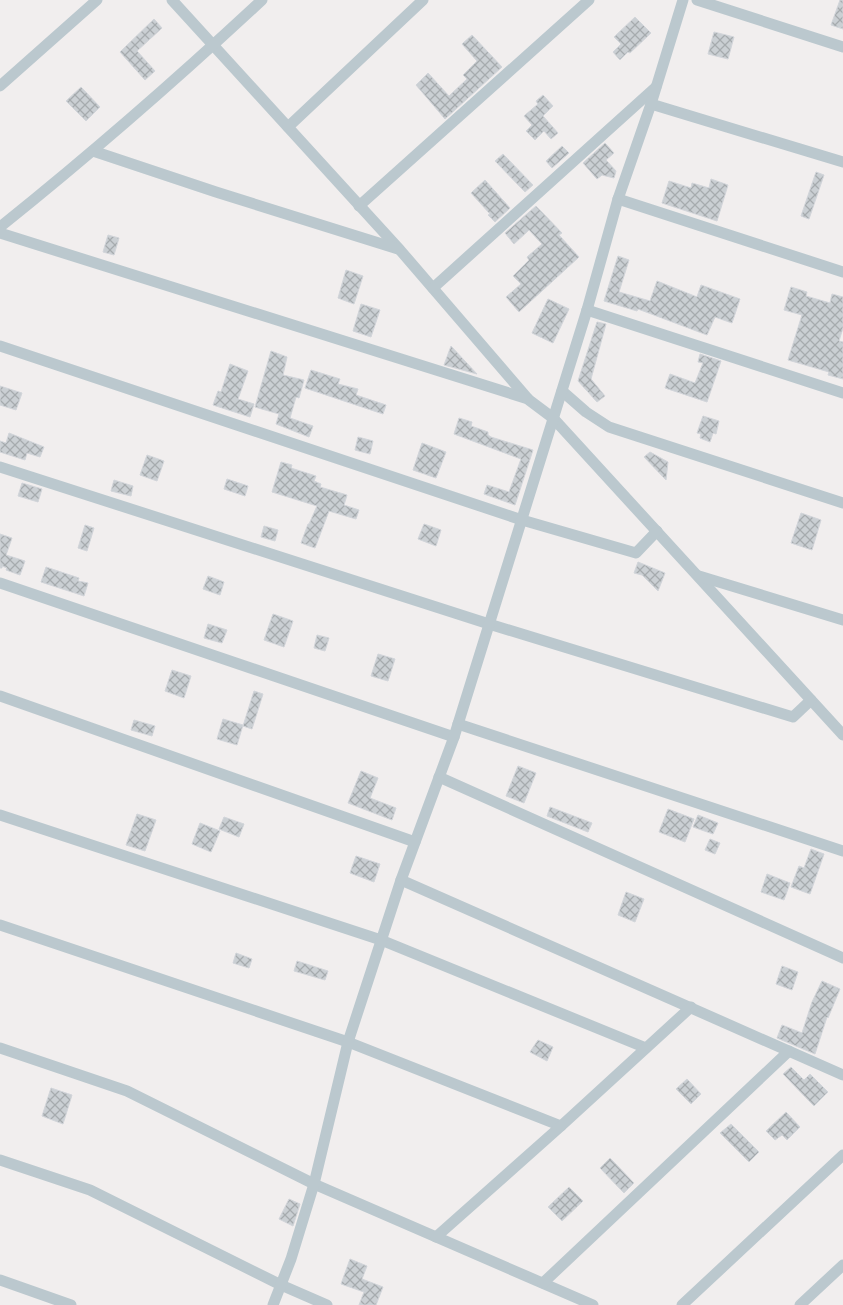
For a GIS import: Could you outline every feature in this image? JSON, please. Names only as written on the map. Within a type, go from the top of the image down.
[{"type":"street","points":[[0,86],[97,0]]},
{"type":"street","points":[[172,0],[400,250],[529,400],[553,418],[843,735]]},
{"type":"street","points":[[0,227],[93,151],[213,46],[262,0]]},
{"type":"street","points":[[288,127],[423,0]]},
{"type":"street","points":[[359,206],[589,0]]},
{"type":"street","points":[[273,1305],[291,1259],[314,1184],[348,1042],[401,880],[454,737],[587,310],[618,199],[657,86],[683,0]]},
{"type":"street","points":[[697,0],[843,48]]},
{"type":"street","points":[[433,288],[657,86]]},
{"type":"street","points":[[651,104],[843,162]]},
{"type":"street","points":[[93,151],[400,250]]},
{"type":"street","points":[[618,199],[843,272]]},
{"type":"street","points":[[0,233],[529,400]]},
{"type":"street","points":[[587,310],[843,393]]},
{"type":"street","points":[[0,346],[522,520],[636,553],[657,531]]},
{"type":"street","points":[[562,391],[586,412],[609,427],[843,503]]},
{"type":"street","points":[[0,467],[489,624],[793,717],[811,700]]},
{"type":"street","points":[[698,576],[843,620]]},
{"type":"street","points":[[0,583],[454,737]]},
{"type":"street","points":[[0,696],[415,842]]},
{"type":"street","points":[[458,724],[843,851]]},
{"type":"street","points":[[439,777],[843,958]]},
{"type":"street","points":[[0,814],[381,940],[646,1048]]},
{"type":"street","points":[[401,880],[843,1075]]},
{"type":"street","points":[[0,925],[348,1042],[561,1126]]},
{"type":"street","points":[[436,1237],[691,1007]]},
{"type":"street","points":[[0,1048],[127,1091],[314,1184],[593,1305]]},
{"type":"street","points":[[543,1283],[789,1051]]},
{"type":"street","points":[[682,1305],[843,1155]]},
{"type":"street","points":[[0,1160],[90,1190],[327,1305]]},
{"type":"street","points":[[800,1305],[843,1265]]},
{"type":"street","points":[[0,1280],[71,1305]]},
{"type":"building","points":[[840,0],[843,0],[843,29],[831,25]]},
{"type":"building","points":[[635,17],[651,33],[620,60],[613,52],[621,44],[614,37]]},
{"type":"building","points":[[154,19],[162,28],[137,51],[155,71],[145,80],[120,52]]},
{"type":"building","points":[[714,32],[734,37],[728,59],[708,54]]},
{"type":"building","points":[[472,35],[502,67],[445,119],[416,85],[428,73],[449,96],[467,79],[463,75],[477,61],[462,44]]},
{"type":"building","points":[[81,87],[100,107],[86,121],[66,101]]},
{"type":"building","points":[[543,95],[553,106],[543,116],[558,133],[551,139],[544,131],[535,140],[526,131],[532,125],[524,116],[538,104],[536,101]]},
{"type":"building","points":[[605,143],[614,153],[606,160],[616,171],[614,178],[602,175],[597,179],[583,163]]},
{"type":"building","points":[[562,146],[569,153],[552,168],[546,161]]},
{"type":"building","points":[[503,154],[533,185],[525,192],[495,161]]},
{"type":"building","points":[[816,172],[824,175],[809,219],[801,216]]},
{"type":"building","points":[[711,179],[728,185],[717,221],[662,203],[669,181],[691,188],[692,183],[709,188]]},
{"type":"building","points":[[485,180],[510,208],[495,222],[471,193]]},
{"type":"building","points":[[536,206],[562,233],[559,235],[579,257],[519,312],[506,297],[521,284],[513,276],[529,260],[527,257],[542,244],[529,230],[514,244],[505,233]]},
{"type":"building","points":[[108,235],[119,238],[114,255],[103,252]]},
{"type":"building","points":[[618,256],[629,260],[619,292],[650,301],[657,281],[697,297],[701,285],[740,299],[732,323],[715,317],[707,335],[638,309],[637,311],[604,301]]},
{"type":"building","points":[[346,270],[363,276],[354,304],[338,298]]},
{"type":"building","points":[[791,287],[807,292],[806,296],[830,303],[832,294],[843,297],[843,328],[839,341],[843,342],[843,379],[828,375],[829,372],[788,360],[802,315],[784,310]]},
{"type":"building","points":[[548,299],[569,309],[553,343],[532,333]]},
{"type":"building","points":[[361,304],[380,310],[371,337],[353,331]]},
{"type":"building","points":[[597,322],[606,324],[591,379],[605,396],[597,402],[578,381]]},
{"type":"building","points":[[451,346],[477,374],[444,365]]},
{"type":"building","points":[[271,351],[287,357],[283,375],[304,380],[299,398],[296,397],[290,418],[313,426],[309,437],[276,424],[279,414],[255,407]]},
{"type":"building","points":[[700,354],[721,361],[707,402],[665,388],[670,374],[695,383],[703,363],[698,362]]},
{"type":"building","points":[[230,364],[248,371],[238,399],[254,404],[250,417],[213,405],[218,391],[221,392]]},
{"type":"building","points":[[311,370],[340,379],[338,384],[358,389],[356,395],[386,405],[383,414],[305,388]]},
{"type":"building","points":[[0,386],[22,393],[16,410],[0,405]]},
{"type":"building","points":[[703,416],[719,421],[716,434],[713,433],[710,442],[700,438],[701,434],[697,433]]},
{"type":"building","points":[[459,418],[472,422],[471,426],[488,432],[488,435],[491,437],[533,450],[515,505],[484,494],[487,485],[509,492],[521,459],[454,434]]},
{"type":"building","points":[[9,433],[44,447],[40,457],[27,453],[25,460],[0,452],[0,441],[6,443]]},
{"type":"building","points":[[358,437],[373,441],[370,454],[355,450]]},
{"type":"building","points":[[422,443],[446,452],[436,478],[413,470]]},
{"type":"building","points":[[650,452],[668,462],[666,480],[644,457]]},
{"type":"building","points":[[147,455],[164,461],[157,481],[140,475]]},
{"type":"building","points":[[281,462],[292,465],[291,468],[316,476],[314,481],[321,484],[320,487],[347,495],[344,505],[359,510],[356,519],[329,511],[315,548],[301,543],[317,506],[272,492]]},
{"type":"building","points":[[227,479],[248,486],[245,496],[224,489]]},
{"type":"building","points":[[114,480],[133,486],[131,496],[111,491]]},
{"type":"building","points":[[22,483],[42,489],[38,502],[18,496]]},
{"type":"building","points":[[801,513],[821,520],[812,550],[791,543]]},
{"type":"building","points":[[424,524],[441,530],[436,546],[418,539]]},
{"type":"building","points":[[85,525],[94,528],[87,551],[78,548]]},
{"type":"building","points":[[264,526],[278,530],[275,541],[261,537]]},
{"type":"building","points":[[0,534],[12,538],[6,555],[25,561],[20,575],[6,570],[7,568],[2,566],[0,568]]},
{"type":"building","points":[[638,562],[665,573],[658,591],[642,575],[634,573]]},
{"type":"building","points":[[46,567],[79,578],[78,581],[88,583],[84,596],[41,582]]},
{"type":"building","points":[[208,576],[224,582],[220,595],[203,589]]},
{"type":"building","points":[[273,614],[293,621],[284,647],[264,640]]},
{"type":"building","points":[[208,624],[227,630],[222,643],[204,638]]},
{"type":"building","points":[[317,635],[329,638],[325,651],[314,648]]},
{"type":"building","points":[[378,654],[395,659],[388,681],[371,676]]},
{"type":"building","points":[[172,670],[191,676],[184,698],[165,691]]},
{"type":"building","points":[[254,691],[263,694],[252,729],[243,726]]},
{"type":"building","points":[[223,719],[243,725],[237,745],[217,739]]},
{"type":"building","points":[[134,720],[155,726],[152,736],[131,730]]},
{"type":"building","points":[[518,766],[536,773],[524,803],[506,796]]},
{"type":"building","points":[[361,771],[378,778],[370,798],[396,808],[392,820],[348,803]]},
{"type":"building","points":[[550,807],[592,823],[588,832],[547,816]]},
{"type":"building","points":[[668,809],[694,819],[685,842],[659,832]]},
{"type":"building","points":[[137,814],[156,820],[145,851],[126,845]]},
{"type":"building","points":[[698,815],[718,823],[713,834],[693,827]]},
{"type":"building","points":[[224,817],[244,824],[239,837],[219,829]]},
{"type":"building","points":[[200,823],[220,831],[211,852],[192,844]]},
{"type":"building","points":[[710,839],[720,843],[715,854],[705,850]]},
{"type":"building","points":[[811,849],[824,854],[810,894],[791,887],[799,866],[804,868]]},
{"type":"building","points":[[356,856],[380,864],[374,882],[350,873]]},
{"type":"building","points":[[767,874],[790,883],[784,900],[761,892]]},
{"type":"building","points":[[626,892],[644,899],[635,922],[618,915]]},
{"type":"building","points":[[236,953],[252,959],[249,968],[233,963]]},
{"type":"building","points":[[297,961],[328,971],[325,980],[294,971]]},
{"type":"building","points":[[782,966],[798,972],[792,990],[776,984]]},
{"type":"building","points":[[822,981],[840,989],[827,1017],[815,1054],[777,1038],[782,1025],[802,1033],[812,1002]]},
{"type":"building","points":[[538,1040],[553,1047],[547,1061],[530,1052]]},
{"type":"building","points":[[791,1067],[804,1080],[810,1074],[828,1092],[814,1106],[783,1074]]},
{"type":"building","points":[[687,1079],[701,1094],[691,1104],[676,1089]]},
{"type":"building","points":[[51,1088],[72,1095],[63,1124],[42,1116]]},
{"type":"building","points":[[786,1112],[800,1127],[787,1140],[782,1135],[775,1140],[766,1131]]},
{"type":"building","points":[[731,1124],[759,1152],[749,1162],[720,1133]]},
{"type":"building","points":[[610,1158],[634,1183],[624,1193],[600,1168]]},
{"type":"building","points":[[569,1187],[583,1201],[562,1221],[548,1207]]},
{"type":"building","points":[[289,1199],[300,1204],[293,1226],[279,1219]]},
{"type":"building","points":[[350,1259],[367,1266],[362,1279],[383,1287],[376,1305],[359,1305],[364,1292],[341,1284]]}]
